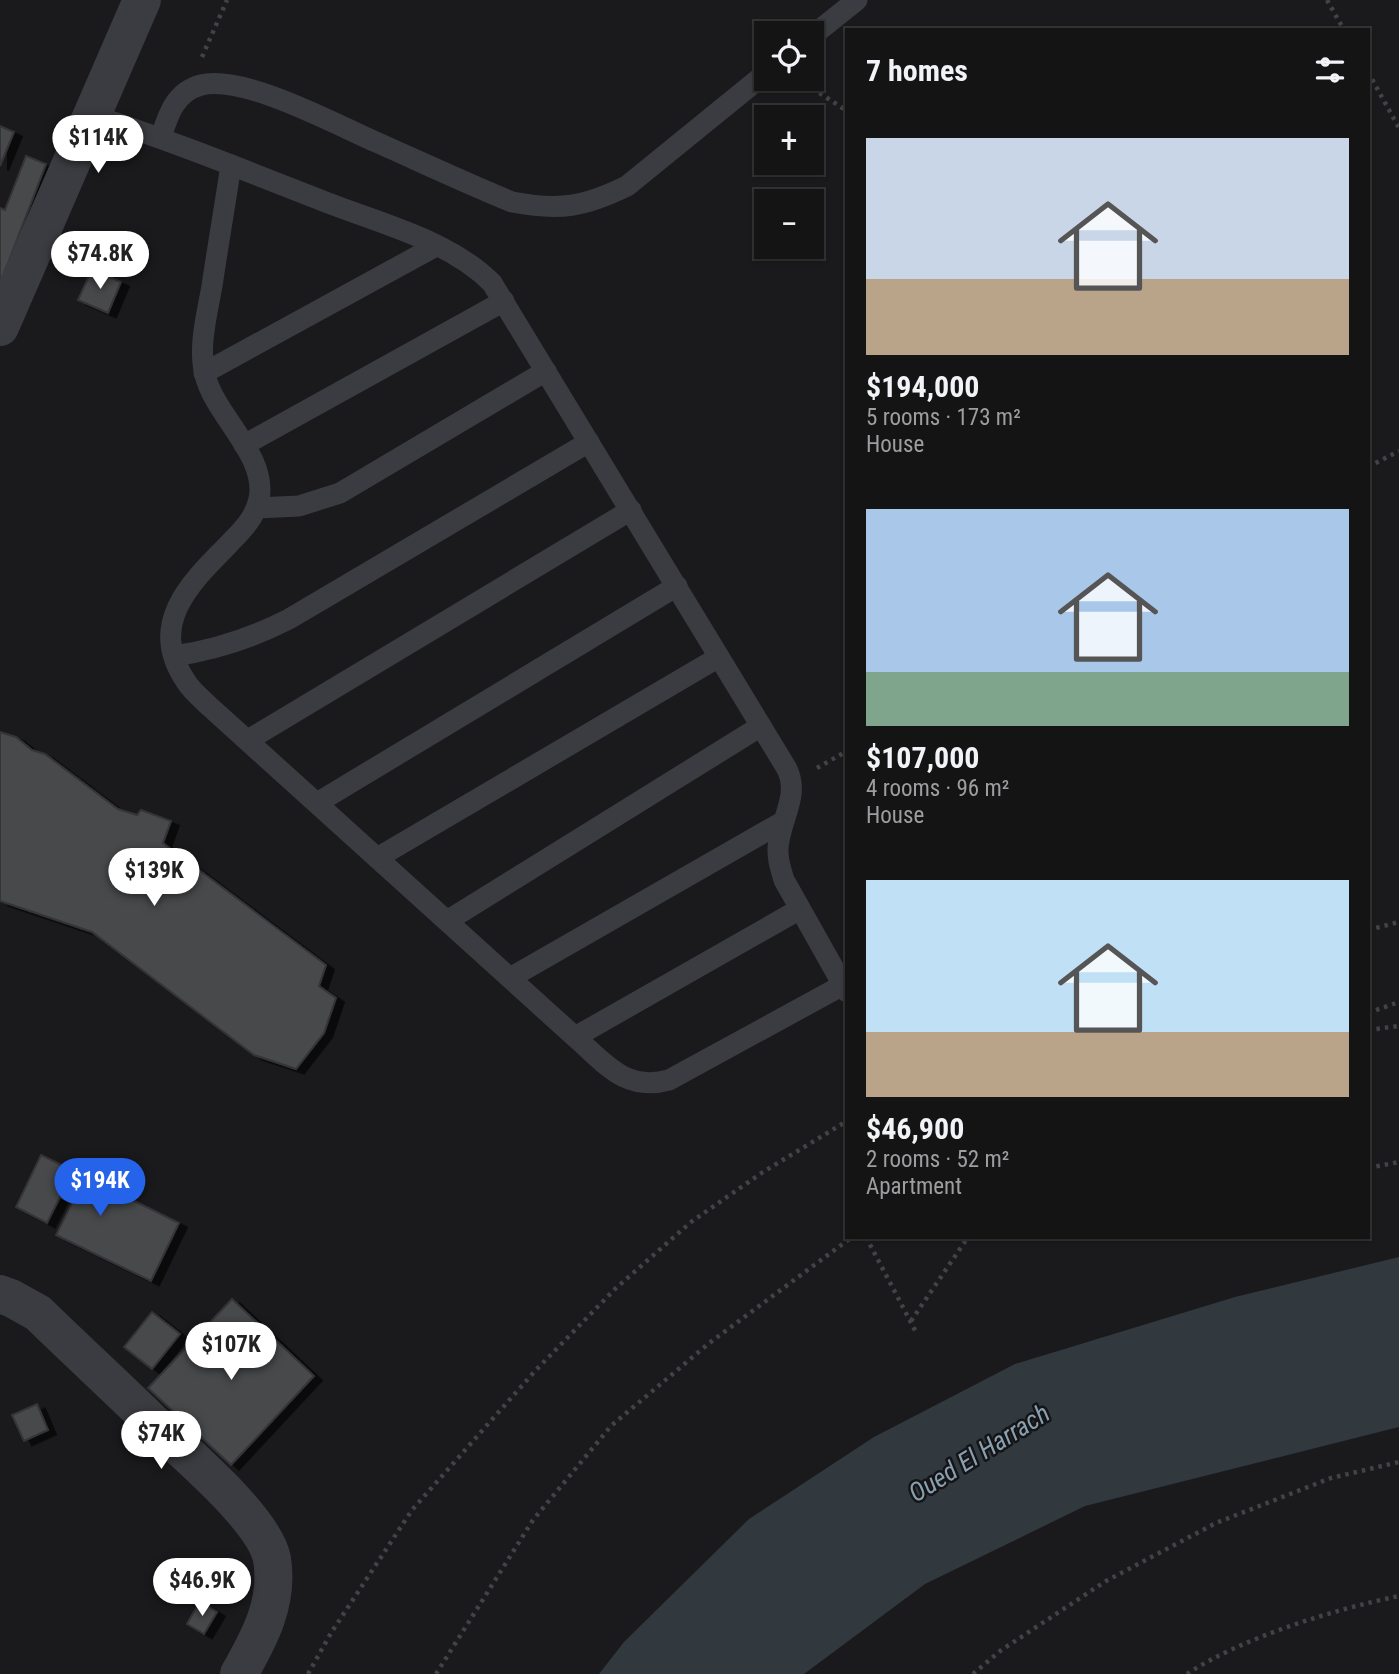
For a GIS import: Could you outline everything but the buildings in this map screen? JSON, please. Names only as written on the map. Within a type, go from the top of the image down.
[{"type":"street","points":[[0,327],[142,0]]},
{"type":"street","points":[[0,1294],[38,1313],[218,1485],[256,1527],[271,1556],[275,1588],[266,1624],[239,1674]]},
{"type":"lane","points":[[824,26],[857,0]]},
{"type":"lane","points":[[161,137],[167,116],[177,99],[187,91],[201,85],[229,84],[288,103],[512,202],[541,208],[571,206],[600,199],[627,186],[754,83]]},
{"type":"lane","points":[[92,115],[161,137],[232,165],[436,246],[476,267],[492,283],[791,777],[792,794],[778,842],[778,860],[784,880],[845,988],[669,1080],[656,1083],[630,1081],[618,1075],[575,1037],[209,706],[187,683],[174,656],[171,632],[178,603],[194,579],[244,528],[257,508],[260,496],[258,472],[216,402],[204,373],[204,331],[232,165]]},
{"type":"lane","points":[[204,373],[436,246]]},
{"type":"lane","points":[[244,445],[504,301]]},
{"type":"lane","points":[[257,508],[299,506],[340,493],[547,370]]},
{"type":"lane","points":[[174,656],[204,652],[262,633],[589,442]]},
{"type":"lane","points":[[248,740],[631,510]]},
{"type":"lane","points":[[317,803],[677,586]]},
{"type":"lane","points":[[377,858],[719,657]]},
{"type":"lane","points":[[447,921],[761,726]]},
{"type":"lane","points":[[510,978],[784,821]]},
{"type":"lane","points":[[575,1037],[800,909]]},
{"type":"path","points":[[187,91],[228,0]]},
{"type":"path","points":[[1327,0],[1343,28]]},
{"type":"path","points":[[1370,76],[1399,128]]},
{"type":"path","points":[[816,91],[845,110]]},
{"type":"path","points":[[1370,466],[1399,451]]},
{"type":"path","points":[[810,772],[845,752]]},
{"type":"path","points":[[1370,929],[1399,922]]},
{"type":"path","points":[[1370,1012],[1399,1002]]},
{"type":"path","points":[[1370,1030],[1399,1026]]},
{"type":"path","points":[[308,1674],[331,1633],[412,1510],[535,1370],[615,1289],[691,1222],[763,1172],[845,1122]]},
{"type":"path","points":[[1370,1168],[1399,1162]]},
{"type":"path","points":[[436,1674],[533,1520],[611,1426],[708,1344],[849,1239]]},
{"type":"path","points":[[867,1239],[917,1334]]},
{"type":"path","points":[[911,1321],[967,1239]]},
{"type":"path","points":[[972,1674],[1000,1651],[1106,1581],[1216,1523],[1331,1478],[1399,1462]]},
{"type":"path","points":[[1187,1674],[1204,1662],[1272,1634],[1362,1604],[1399,1596]]},
{"type":"water","name":"Oued El Harrach","points":[[1399,1257],[1399,1427],[1085,1506],[925,1584],[804,1674],[599,1674],[624,1642],[749,1519],[874,1437],[1015,1364],[1235,1297]]}]
